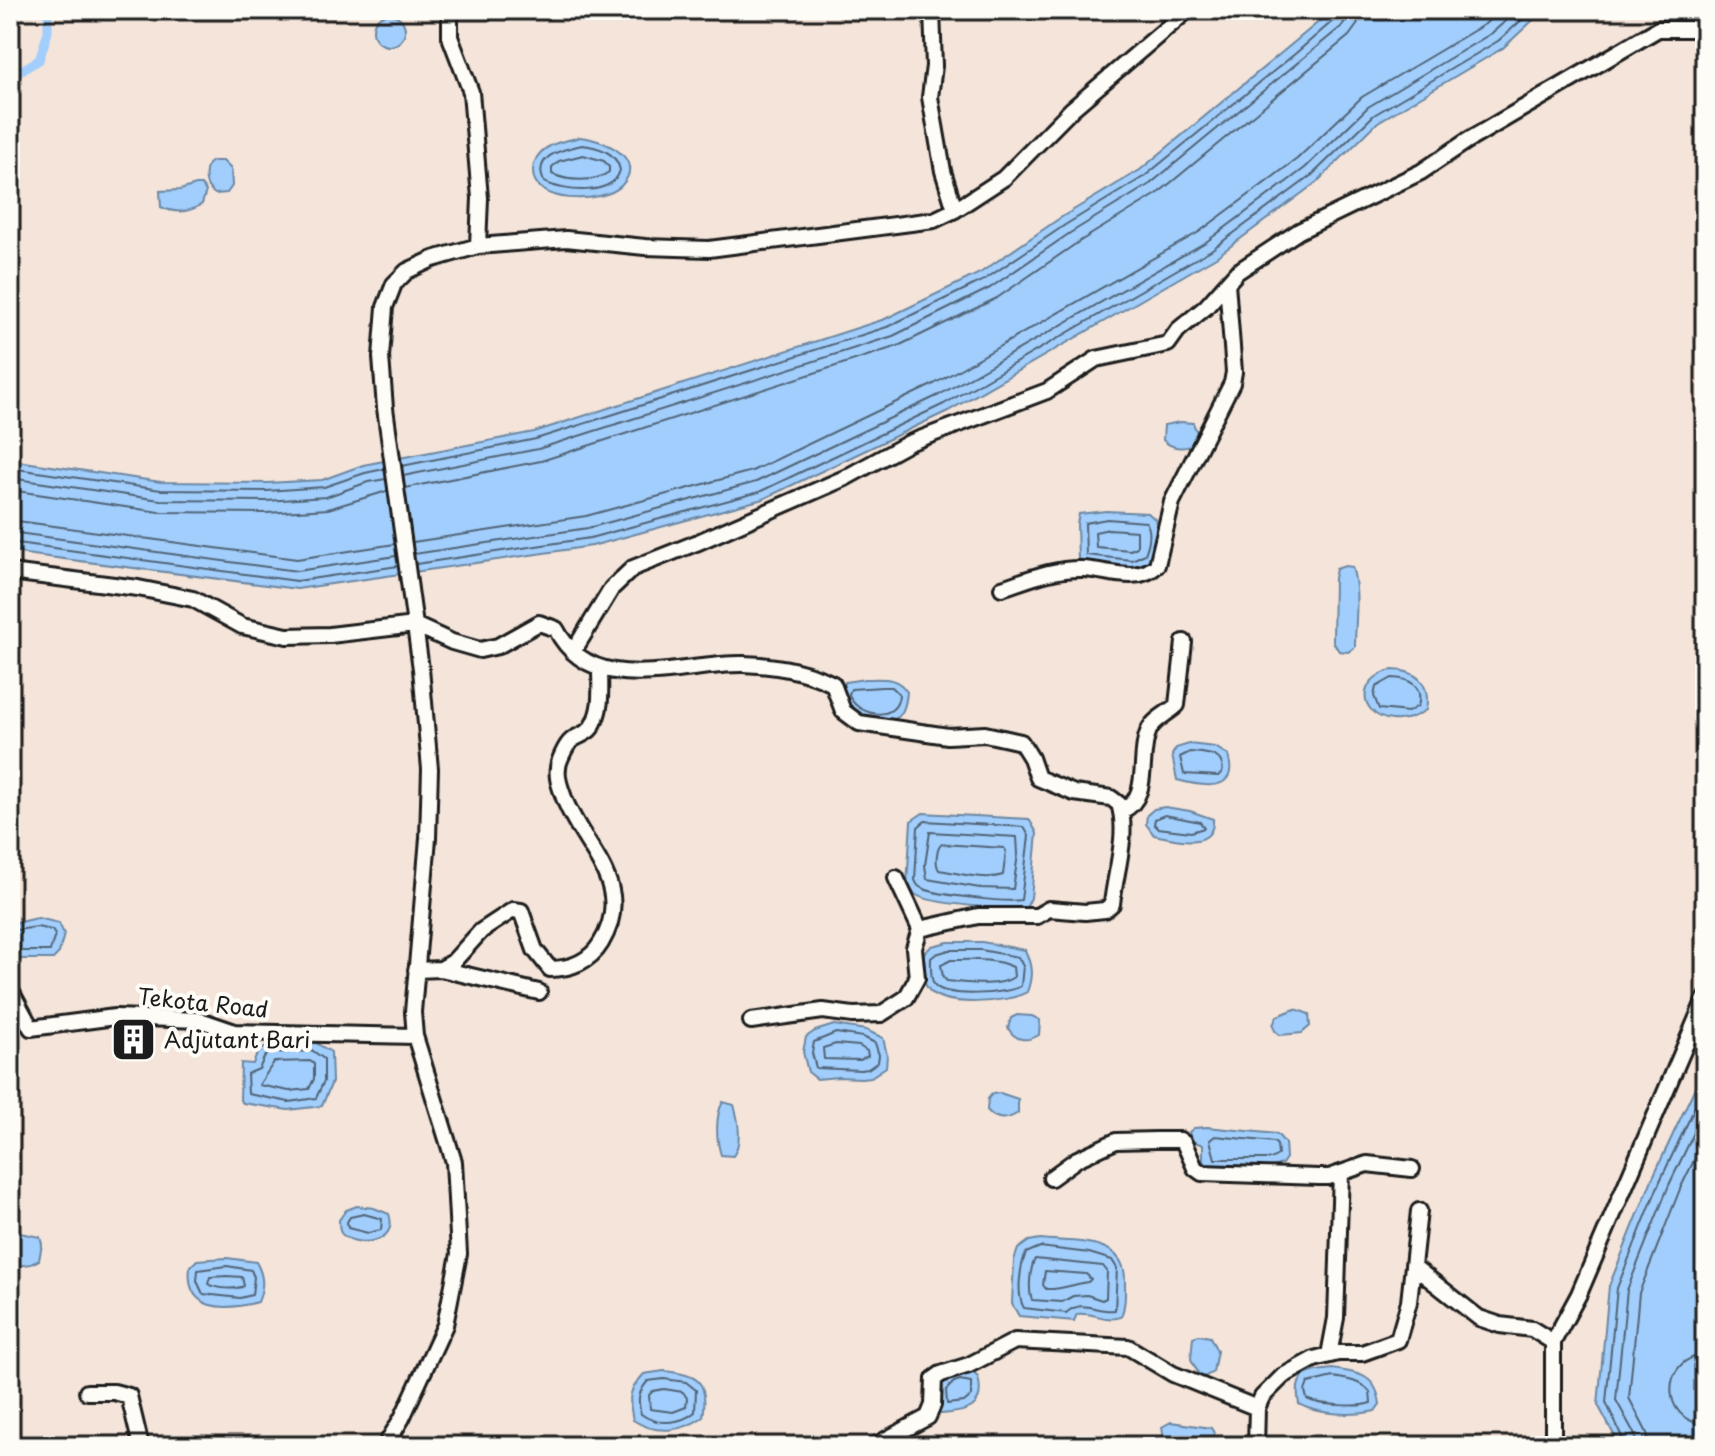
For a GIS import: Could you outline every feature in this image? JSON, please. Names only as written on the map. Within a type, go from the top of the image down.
[{"type":"street","points":[[450,10],[450,37],[471,92],[480,178],[478,246]]},
{"type":"street","points":[[932,10],[934,66],[930,97],[943,171],[955,210]]},
{"type":"street","points":[[385,1446],[402,1418],[445,1325],[459,1254],[454,1162],[415,1036],[413,1012],[428,838],[430,769],[381,357],[385,307],[394,284],[407,271],[433,259],[478,246],[566,239],[645,247],[709,249],[934,220],[1004,178],[1072,109],[1188,10]]},
{"type":"street","points":[[573,652],[612,588],[633,568],[831,484],[909,443],[1047,391],[1096,359],[1168,344],[1178,330],[1206,307],[1237,272],[1299,231],[1421,172],[1480,133],[1658,29],[1705,29]]},
{"type":"street","points":[[1002,588],[1057,571],[1086,569],[1134,575],[1150,572],[1157,565],[1172,502],[1232,383],[1234,372],[1227,283]]},
{"type":"street","points":[[10,572],[138,588],[193,599],[242,626],[287,636],[330,635],[415,625],[452,642],[480,650],[507,642],[539,623],[556,629],[564,645],[583,661],[608,672],[655,672],[741,664],[777,666],[816,675],[833,684],[843,711],[859,723],[948,736],[985,734],[1021,742],[1038,778],[1074,793],[1111,798],[1119,804],[1122,811],[1120,852],[1112,904],[1105,910],[1049,909],[1037,916],[978,916],[920,929]]},
{"type":"street","points":[[1122,811],[1132,806],[1140,790],[1148,731],[1156,720],[1165,717],[1177,705],[1184,642]]},
{"type":"street","points":[[441,969],[453,962],[481,931],[513,910],[521,911],[535,950],[550,969],[575,965],[595,954],[607,934],[613,912],[610,880],[570,815],[557,768],[570,741],[590,731],[600,708],[600,668]]},
{"type":"street","points":[[751,1021],[823,1011],[853,1015],[881,1014],[906,998],[917,978],[914,948],[920,929],[896,878]]},
{"type":"street","points":[[416,970],[441,969],[539,992]]},
{"type":"street","name":"Tekota Road","points":[[10,989],[31,1028],[115,1017],[200,1020],[235,1032],[415,1036]]},
{"type":"street","points":[[1553,1446],[1553,1342],[1579,1294],[1705,999]]},
{"type":"street","points":[[1051,1178],[1077,1159],[1116,1141],[1180,1140],[1195,1168],[1202,1173],[1319,1177],[1367,1164],[1412,1169]]},
{"type":"street","points":[[1329,1355],[1336,1318],[1341,1173]]},
{"type":"street","points":[[1256,1446],[1257,1408],[1262,1397],[1283,1376],[1314,1359],[1362,1353],[1398,1340],[1409,1302],[1419,1211]]},
{"type":"street","points":[[1413,1266],[1479,1318],[1500,1325],[1532,1329],[1553,1342]]},
{"type":"street","points":[[874,1446],[928,1417],[933,1405],[934,1379],[1015,1341],[1128,1347],[1173,1374],[1257,1408]]},
{"type":"street","points":[[87,1392],[114,1392],[129,1396],[141,1446]]},
{"type":"water","points":[[1333,10],[1544,10],[1503,48],[1378,122],[1317,182],[1216,257],[948,411],[763,499],[592,546],[297,589],[25,554],[10,549],[10,460],[161,482],[322,480],[363,465],[534,432],[885,319],[980,273],[1060,218],[1140,170]]},
{"type":"water","points":[[389,14],[401,18],[405,30],[401,42],[389,46],[377,42],[373,30],[377,18]]},
{"type":"water","points":[[580,137],[619,152],[629,167],[628,176],[621,186],[599,196],[570,198],[543,190],[535,181],[533,170],[538,156],[554,144]]},
{"type":"water","points":[[212,161],[223,161],[231,169],[232,186],[227,193],[215,194],[207,184],[207,168]]},
{"type":"water","points":[[201,185],[206,191],[202,204],[182,212],[161,207],[160,191]]},
{"type":"water","points":[[1193,423],[1197,433],[1196,443],[1179,448],[1163,440],[1164,425]]},
{"type":"water","points":[[1106,511],[1148,513],[1156,520],[1157,543],[1153,559],[1134,568],[1102,566],[1078,559],[1079,514]]},
{"type":"water","points":[[1352,567],[1356,596],[1355,647],[1348,652],[1339,651],[1333,642],[1334,578],[1336,569]]},
{"type":"water","points":[[1391,670],[1408,672],[1420,680],[1426,692],[1426,710],[1408,718],[1392,720],[1370,709],[1366,699],[1367,688],[1375,678]]},
{"type":"water","points":[[889,680],[903,687],[907,692],[906,701],[898,717],[881,720],[857,716],[848,711],[841,688],[845,682]]},
{"type":"water","points":[[1189,744],[1215,747],[1228,755],[1229,776],[1217,784],[1208,785],[1177,780],[1172,755],[1176,748]]},
{"type":"water","points":[[1165,807],[1213,819],[1212,829],[1207,836],[1192,840],[1154,835],[1146,824],[1147,815],[1154,809]]},
{"type":"water","points":[[923,813],[1029,819],[1037,833],[1031,898],[1026,908],[952,904],[915,894],[907,885],[911,821]]},
{"type":"water","points":[[38,918],[59,923],[64,934],[59,953],[53,959],[12,959],[10,929],[14,923]]},
{"type":"water","points":[[948,942],[982,942],[1025,950],[1031,971],[1027,992],[1006,999],[976,1002],[937,996],[925,982],[924,953],[932,946]]},
{"type":"water","points":[[1295,1009],[1309,1014],[1310,1026],[1302,1033],[1280,1035],[1273,1025],[1277,1016]]},
{"type":"water","points":[[1017,1015],[1040,1020],[1039,1035],[1030,1039],[1014,1036],[1008,1028],[1011,1018]]},
{"type":"water","points":[[834,1025],[866,1030],[883,1038],[886,1067],[871,1077],[861,1078],[817,1079],[808,1072],[803,1052],[806,1037]]},
{"type":"water","points":[[316,1043],[331,1052],[332,1082],[322,1106],[288,1110],[240,1100],[241,1063],[253,1064],[257,1055],[270,1045]]},
{"type":"water","points":[[1705,1066],[1705,1358],[1700,1391],[1705,1397],[1705,1446],[1620,1446],[1598,1405],[1609,1286],[1653,1177]]},
{"type":"water","points":[[1000,1093],[1018,1099],[1018,1113],[1001,1119],[987,1110],[988,1099],[992,1094]]},
{"type":"water","points":[[723,1102],[734,1105],[737,1118],[739,1139],[733,1156],[721,1155],[719,1149],[718,1121]]},
{"type":"water","points":[[1194,1128],[1277,1134],[1285,1143],[1286,1158],[1282,1164],[1272,1167],[1208,1166],[1203,1161],[1203,1145],[1192,1141],[1189,1132]]},
{"type":"water","points":[[357,1206],[389,1214],[391,1224],[382,1238],[355,1241],[341,1233],[339,1220],[346,1210]]},
{"type":"water","points":[[10,1231],[40,1237],[39,1260],[10,1267]]},
{"type":"water","points":[[1040,1239],[1094,1244],[1116,1255],[1125,1279],[1121,1317],[1077,1314],[1074,1321],[1019,1316],[1012,1304],[1014,1260],[1018,1249],[1029,1241]]},
{"type":"water","points":[[227,1258],[256,1262],[262,1282],[258,1302],[220,1307],[209,1305],[194,1293],[190,1267],[197,1260]]},
{"type":"water","points":[[1193,1337],[1210,1337],[1217,1351],[1213,1372],[1204,1377],[1199,1375],[1191,1359]]},
{"type":"water","points":[[1332,1369],[1358,1374],[1370,1381],[1380,1404],[1375,1411],[1336,1414],[1299,1404],[1298,1386],[1304,1376]]},
{"type":"water","points":[[664,1371],[685,1375],[698,1382],[704,1395],[703,1417],[669,1430],[651,1428],[633,1420],[630,1400],[635,1385],[644,1374]]},
{"type":"water","points":[[959,1372],[972,1372],[978,1377],[980,1388],[977,1402],[966,1410],[941,1414],[937,1412],[938,1384]]},
{"type":"water","points":[[1171,1422],[1211,1428],[1214,1433],[1212,1446],[1195,1446],[1164,1439],[1162,1427]]},
{"type":"waterway","points":[[10,77],[39,60],[48,32],[48,10]]},
{"type":"place","name":"Adjutant Bari","points":[[133,1040]]}]
